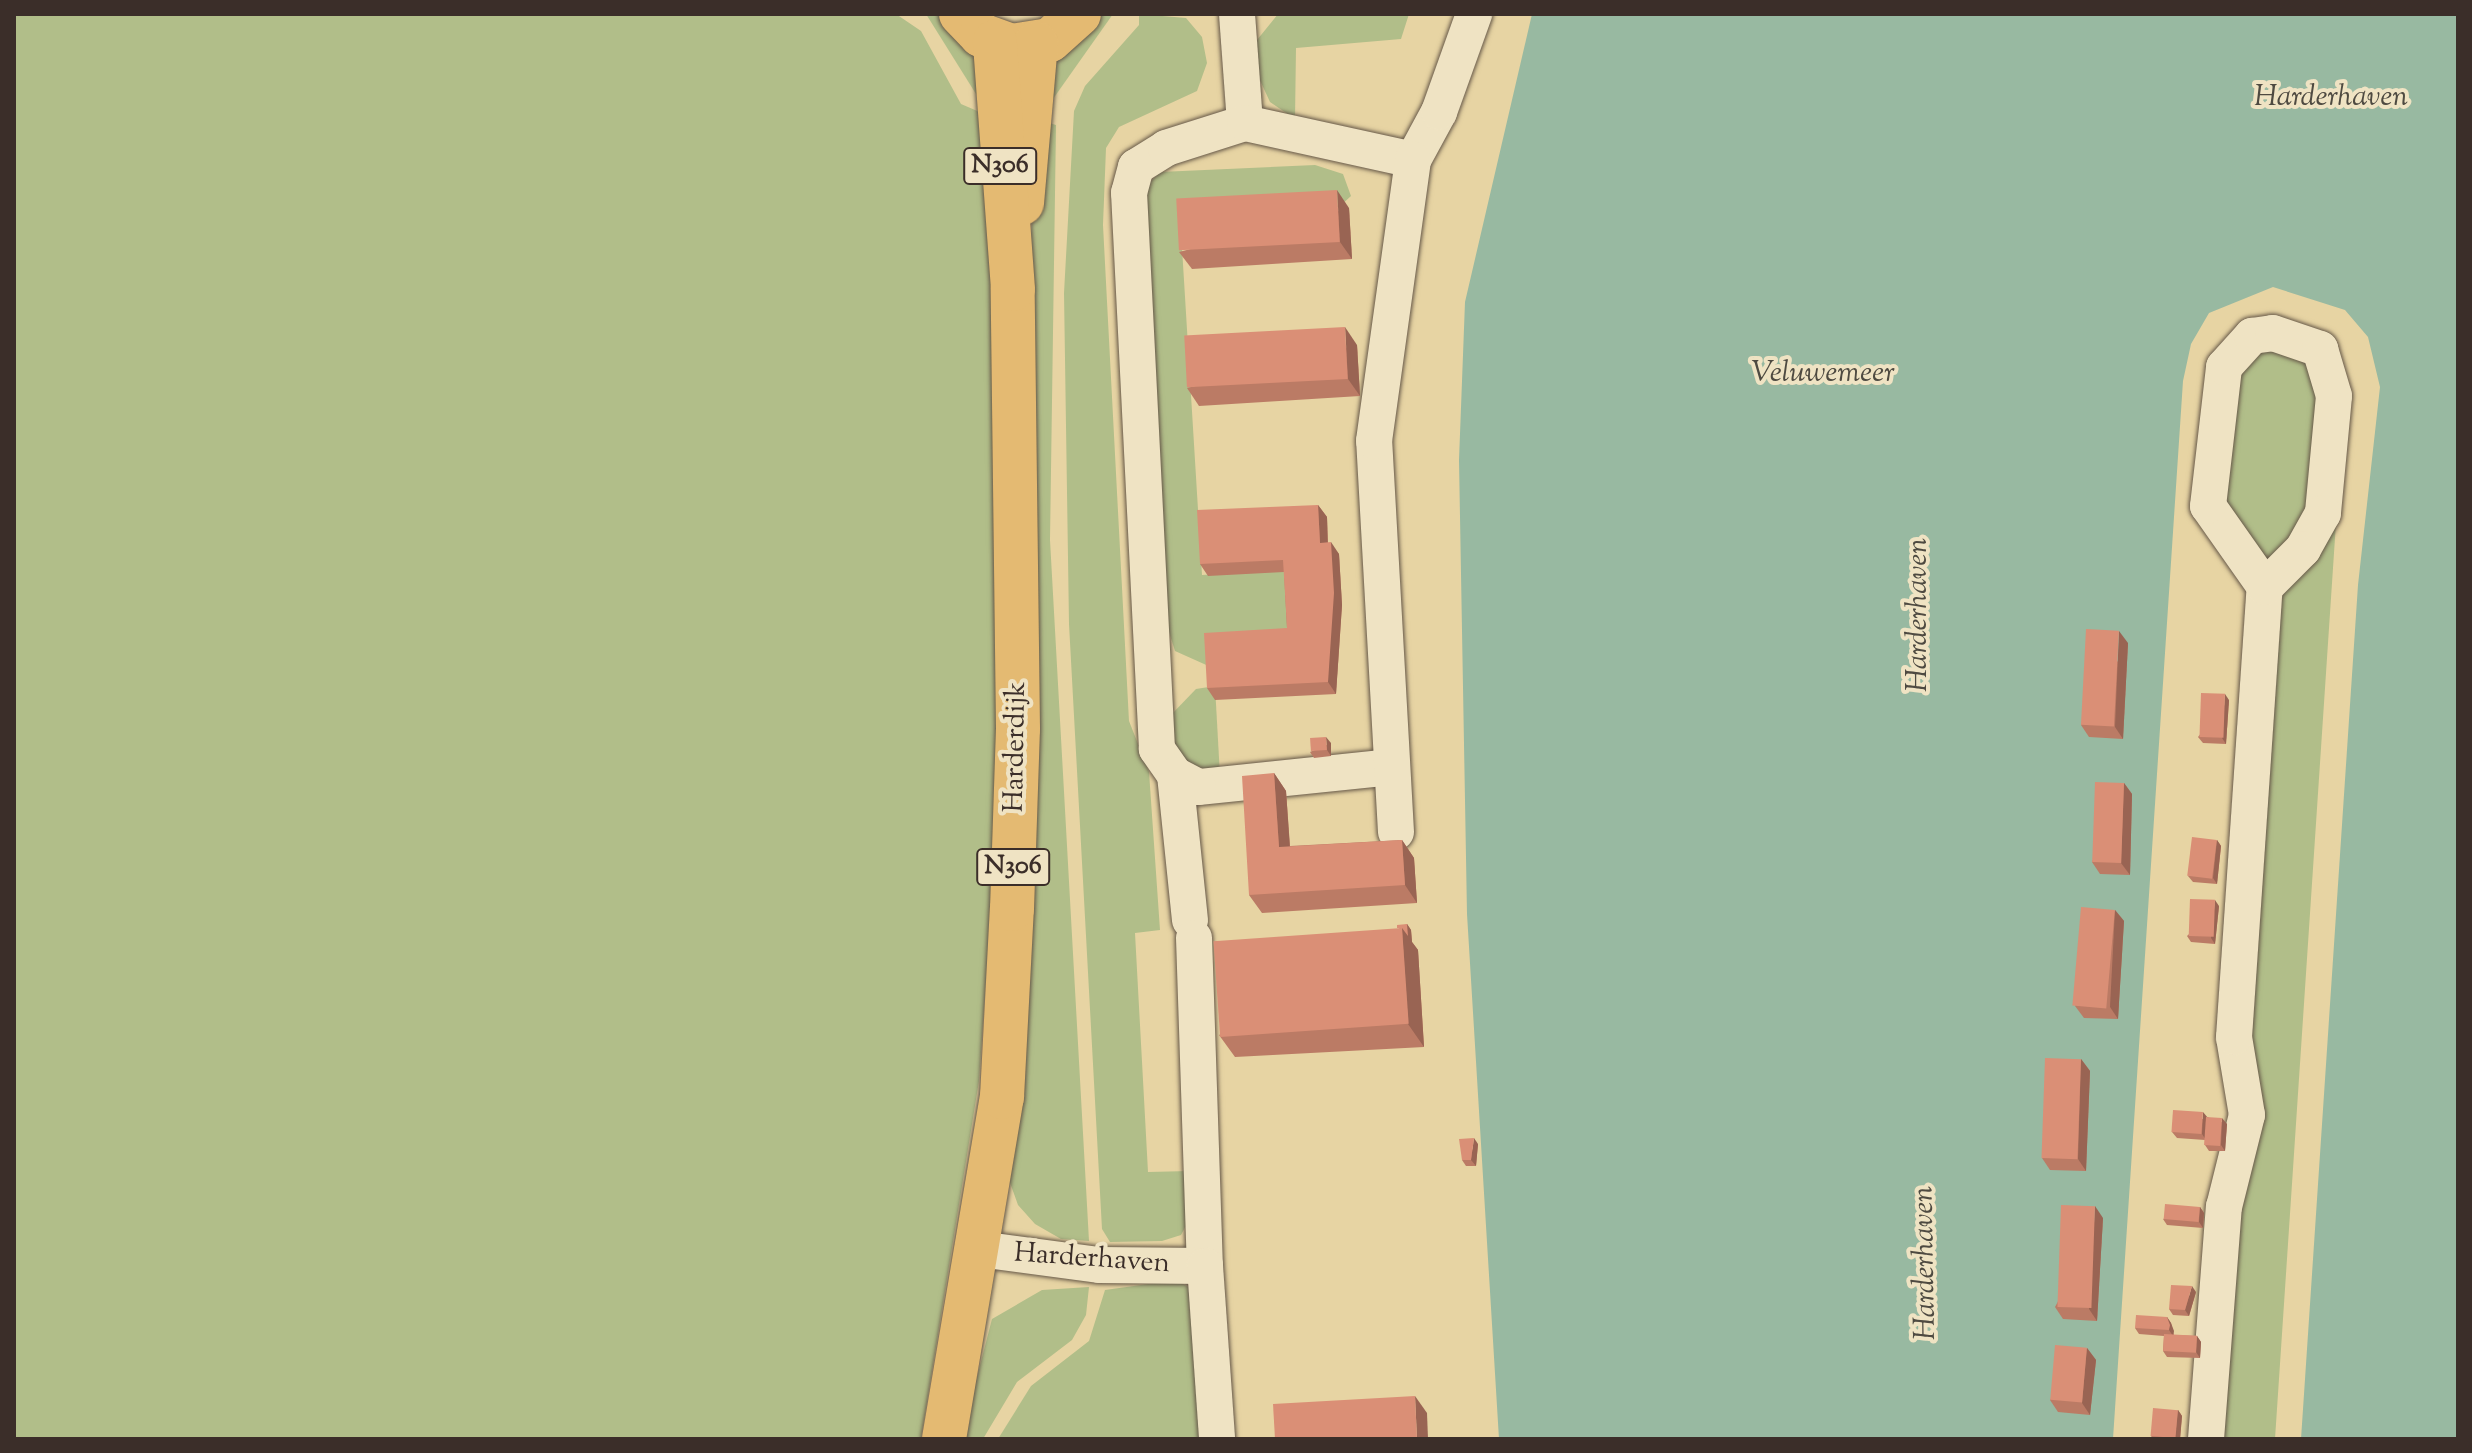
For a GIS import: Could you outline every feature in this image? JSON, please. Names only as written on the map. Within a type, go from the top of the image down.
[{"type":"main road","points":[[961,14],[1016,43],[1079,14]]},
{"type":"main road","name":"Harderdijk","points":[[944,1439],[979,1249],[1002,1097],[1012,894],[1016,43]]},
{"type":"street","points":[[1237,14],[1245,123]]},
{"type":"street","points":[[1396,832],[1374,441],[1413,160],[1439,112],[1474,14]]},
{"type":"street","points":[[1392,767],[1198,787],[1175,775],[1157,749],[1129,193],[1136,167],[1166,148],[1245,123],[1413,160]]},
{"type":"street","points":[[2206,1439],[2224,1207],[2247,1115],[2234,1037],[2265,587],[2208,506],[2224,367],[2252,336],[2273,333],[2320,349],[2334,396],[2323,513],[2303,549],[2265,587]]},
{"type":"street","name":"Harderhaven","points":[[1175,775],[1192,929],[1205,1169],[1205,1266],[1217,1439]]},
{"type":"street","name":"Harderhaven","points":[[979,1249],[1099,1265],[1205,1266]]},
{"type":"shaded area","points":[[14,14],[896,14],[921,31],[961,104],[989,116],[998,806],[979,1081],[921,1439],[14,1439]]},
{"type":"shaded area","points":[[926,14],[949,14],[983,56],[991,97],[976,94]]},
{"type":"shaded area","points":[[1096,14],[1113,14],[1048,106],[1049,76],[1058,57]]},
{"type":"shaded area","points":[[1139,14],[1186,18],[1202,37],[1207,63],[1197,91],[1119,127],[1106,148],[1103,225],[1129,721],[1149,772],[1160,930],[1135,933],[1148,1172],[1190,1171],[1189,1220],[1181,1235],[1162,1241],[1110,1242],[1102,1229],[1069,624],[1064,293],[1074,111],[1085,86],[1139,25]]},
{"type":"shaded area","points":[[1278,14],[1409,14],[1401,39],[1296,48],[1295,119],[1270,102],[1252,63],[1257,40]]},
{"type":"shaded area","points":[[1039,120],[1056,125],[1050,540],[1089,1241],[1061,1239],[1035,1224],[1018,1205],[1008,1177],[1029,265]]},
{"type":"shaded area","points":[[1315,165],[1343,174],[1351,196],[1339,207],[1180,215],[1202,575],[1287,570],[1295,641],[1213,668],[1175,651],[1164,616],[1144,188],[1160,172]]},
{"type":"shaded area","points":[[2256,347],[2318,360],[2316,516],[2266,563],[2218,494],[2228,385]]},
{"type":"shaded area","points":[[2336,523],[2275,1439],[2217,1439],[2248,1067],[2271,609]]},
{"type":"shaded area","points":[[1215,686],[1220,776],[1199,774],[1174,755],[1169,717],[1196,689]]},
{"type":"shaded area","points":[[1177,1280],[1196,1292],[1207,1439],[998,1439],[1031,1386],[1089,1341],[1105,1290]]},
{"type":"shaded area","points":[[1089,1287],[1086,1315],[1072,1340],[1017,1382],[983,1439],[961,1439],[992,1319],[1042,1290]]},
{"type":"water","name":"Veluwemeer","points":[[1532,14],[2458,14],[2458,1439],[2301,1439],[2358,585],[2380,387],[2368,337],[2345,310],[2273,287],[2209,313],[2191,344],[2183,381],[2113,1439],[1499,1439],[1467,914],[1459,460],[1465,302]]},
{"type":"building","points":[[1337,190],[1340,242],[1179,250],[1176,198]]},
{"type":"building","points":[[1345,327],[1348,379],[1187,387],[1184,335]]},
{"type":"building","points":[[1318,505],[1320,543],[1331,542],[1334,593],[1328,682],[1207,688],[1204,633],[1287,628],[1283,560],[1200,564],[1197,510]]},
{"type":"building","points":[[2086,629],[2119,631],[2114,727],[2081,725]]},
{"type":"building","points":[[2201,693],[2225,694],[2223,738],[2199,737]]},
{"type":"building","points":[[1326,737],[1327,750],[1311,751],[1310,738]]},
{"type":"building","points":[[1274,773],[1279,847],[1402,840],[1405,885],[1249,895],[1242,776]]},
{"type":"building","points":[[2095,782],[2124,783],[2121,863],[2092,862]]},
{"type":"building","points":[[2192,837],[2217,840],[2212,879],[2187,876]]},
{"type":"building","points":[[2190,899],[2215,900],[2214,937],[2189,936]]},
{"type":"building","points":[[2081,907],[2115,910],[2106,1009],[2072,1006]]},
{"type":"building","points":[[1407,924],[1408,936],[1402,928],[1397,928],[1397,925]]},
{"type":"building","points":[[1402,928],[1409,1024],[1220,1037],[1213,941]]},
{"type":"building","points":[[2045,1058],[2081,1059],[2077,1159],[2042,1158]]},
{"type":"building","points":[[2173,1110],[2203,1112],[2201,1134],[2171,1132]]},
{"type":"building","points":[[2206,1117],[2222,1118],[2220,1146],[2204,1145]]},
{"type":"building","points":[[1474,1138],[1471,1160],[1462,1160],[1459,1139]]},
{"type":"building","points":[[2165,1204],[2200,1207],[2199,1222],[2164,1219]]},
{"type":"building","points":[[2061,1205],[2095,1206],[2091,1308],[2057,1307]]},
{"type":"building","points":[[2171,1285],[2192,1286],[2185,1310],[2169,1309]]},
{"type":"building","points":[[2136,1315],[2167,1317],[2169,1330],[2135,1328]]},
{"type":"building","points":[[2164,1334],[2197,1336],[2196,1353],[2163,1351]]},
{"type":"building","points":[[2055,1345],[2087,1348],[2082,1403],[2050,1400]]},
{"type":"building","points":[[1415,1396],[1417,1439],[1275,1439],[1273,1404]]},
{"type":"building","points":[[2153,1408],[2178,1410],[2175,1438],[2151,1436]]}]
